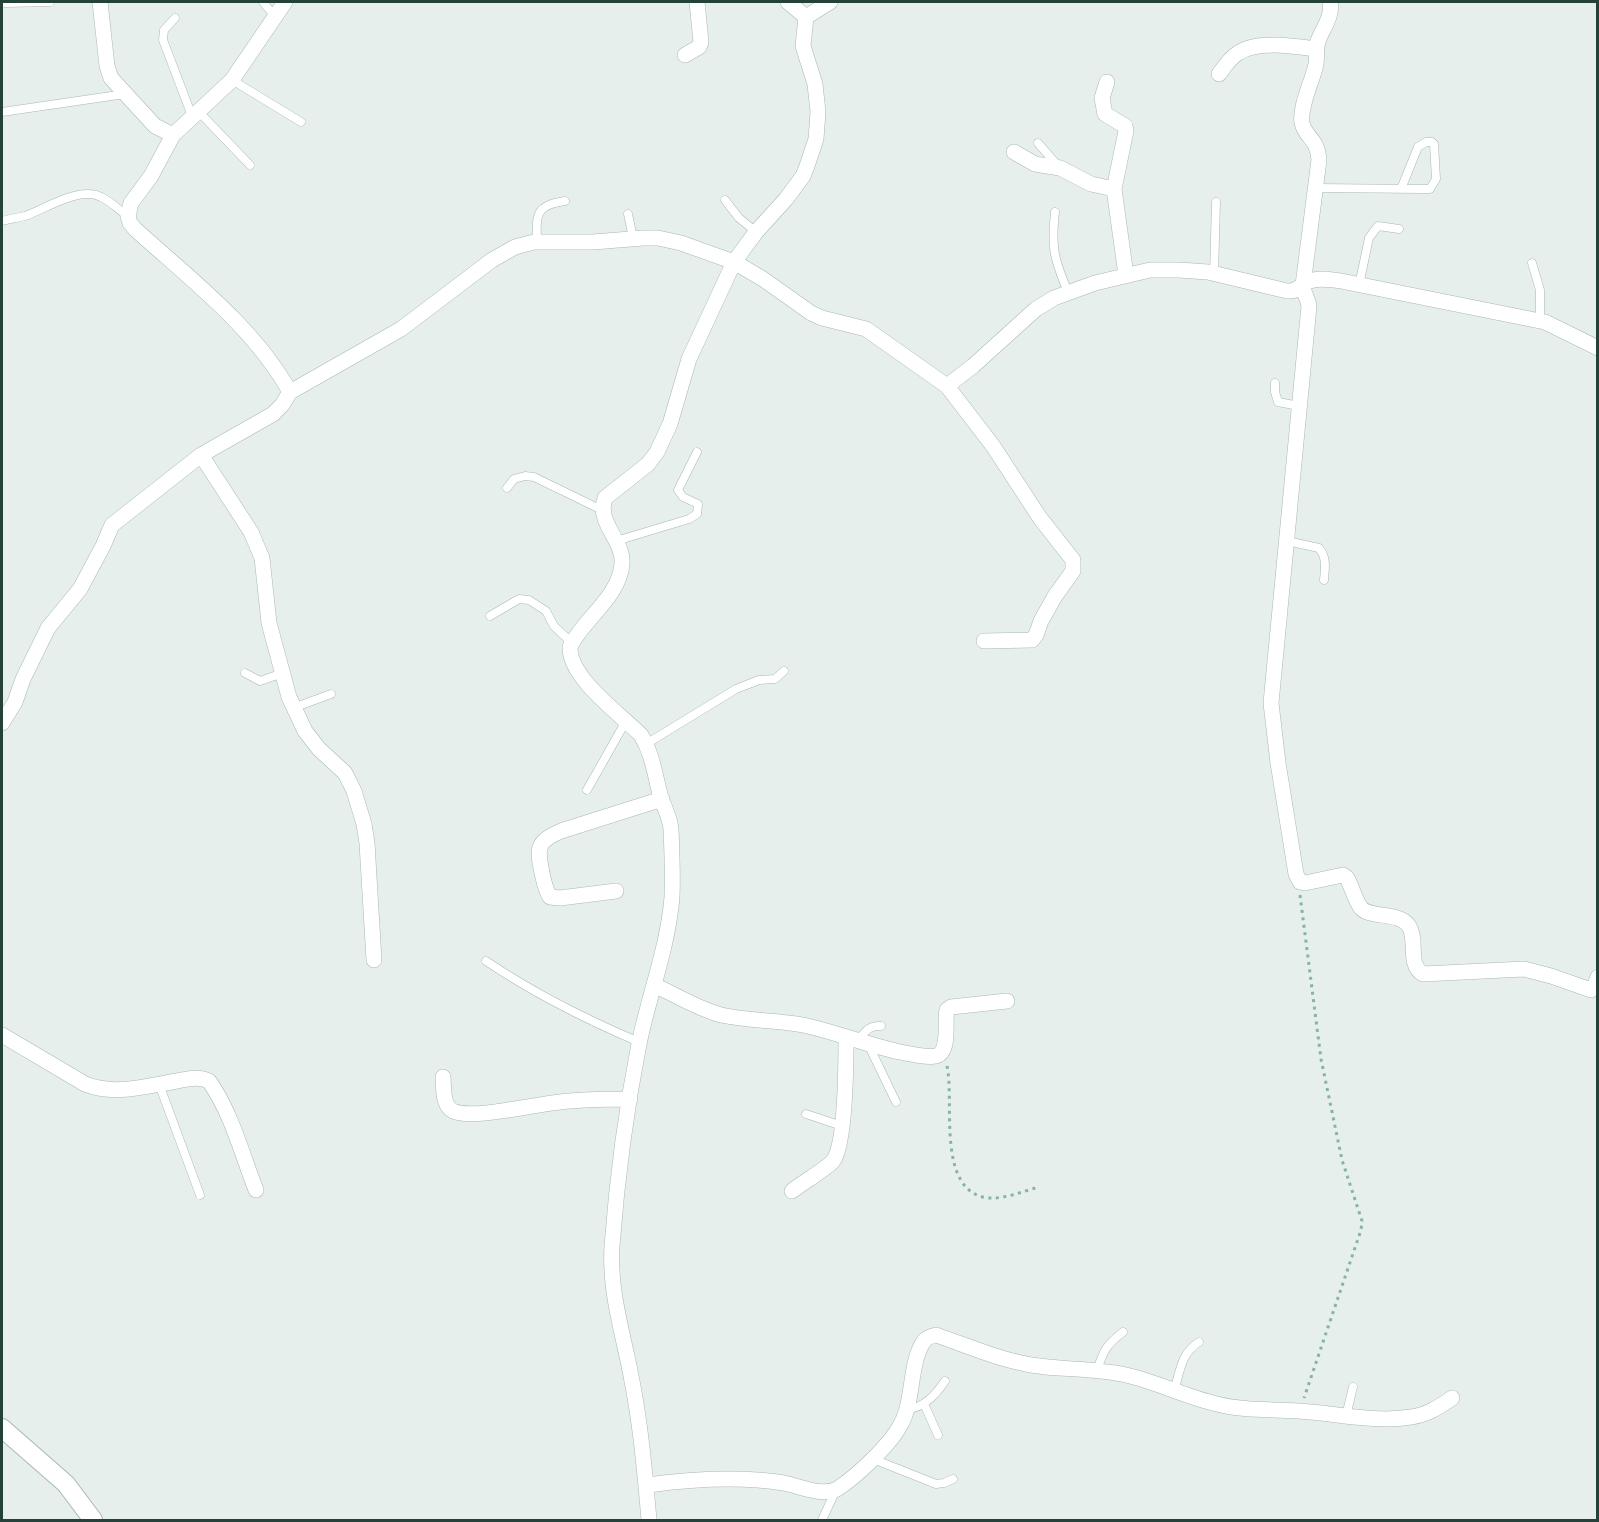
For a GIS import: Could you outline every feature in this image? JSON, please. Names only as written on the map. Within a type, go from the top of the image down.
[{"type":"street","points":[[100,2],[107,66],[111,78],[154,126],[173,135]]},
{"type":"street","points":[[285,2],[232,80],[173,135],[151,176],[131,203],[128,216],[135,229],[236,321],[282,378],[290,392]]},
{"type":"street","points":[[685,55],[699,47],[701,42],[697,2]]},
{"type":"street","points":[[788,2],[806,17]]},
{"type":"street","points":[[806,17],[830,2]]},
{"type":"street","points":[[1330,2],[1329,18],[1316,49],[1316,63],[1302,118],[1306,132],[1318,147],[1319,160],[1303,285],[1309,306],[1271,704],[1278,764],[1298,879],[1305,883],[1339,874],[1347,878],[1362,909],[1402,920],[1408,925],[1412,933],[1415,966],[1423,974],[1524,969],[1591,990],[1598,977]]},
{"type":"street","points":[[650,1521],[648,1485],[632,1381],[616,1314],[612,1248],[639,1042],[654,985],[672,898],[671,829],[657,776],[641,735],[578,673],[570,656],[572,644],[619,579],[621,550],[607,526],[604,502],[608,495],[648,464],[664,438],[681,391],[689,359],[734,262],[803,176],[814,148],[818,112],[815,84],[803,46],[806,17]]},
{"type":"street","points":[[1219,74],[1236,54],[1244,50],[1287,45],[1316,49]]},
{"type":"street","points":[[1107,82],[1102,98],[1105,114],[1125,126],[1126,131],[1114,189],[1126,275]]},
{"type":"street","points":[[1014,152],[1035,164],[1060,168],[1091,184],[1114,189]]},
{"type":"street","points":[[2,723],[15,702],[22,679],[48,628],[80,589],[112,525],[201,454],[265,421],[282,405],[290,392],[401,329],[492,260],[515,247],[537,242],[593,242],[658,238],[681,243],[734,262],[763,279],[811,313],[822,318],[855,325],[872,333],[947,386],[993,446],[1040,518],[1074,564],[1073,571],[1032,640],[984,641]]},
{"type":"street","points":[[947,386],[974,366],[1036,309],[1068,292],[1126,275],[1162,269],[1214,274],[1287,291],[1293,291],[1307,281],[1323,279],[1359,285],[1540,321],[1566,331],[1598,348]]},
{"type":"street","points":[[201,454],[251,532],[262,558],[269,623],[293,708],[304,731],[319,749],[345,773],[354,791],[367,843],[374,960]]},
{"type":"street","points":[[616,891],[560,898],[550,897],[546,891],[538,857],[539,849],[547,837],[561,831],[662,799]]},
{"type":"street","points":[[654,985],[705,1010],[722,1015],[782,1021],[826,1030],[882,1048],[913,1055],[936,1056],[942,1053],[945,1046],[947,1010],[951,1007],[1007,1001]]},
{"type":"street","points":[[2,1035],[85,1084],[100,1090],[118,1091],[194,1078],[209,1081],[216,1090],[233,1129],[256,1190]]},
{"type":"street","points":[[792,1191],[833,1160],[838,1149],[857,1040]]},
{"type":"street","points":[[443,1077],[446,1104],[453,1111],[463,1113],[508,1111],[564,1101],[630,1099]]},
{"type":"street","points":[[648,1485],[739,1478],[767,1480],[822,1491],[836,1490],[873,1459],[892,1438],[906,1410],[915,1366],[923,1342],[928,1336],[936,1335],[992,1356],[1034,1365],[1127,1375],[1198,1399],[1246,1410],[1299,1411],[1398,1419],[1414,1417],[1439,1408],[1452,1398]]},
{"type":"street","points":[[2,1428],[66,1484],[93,1521]]},
{"type":"lane","points":[[5,3],[50,2]]},
{"type":"lane","points":[[262,2],[276,18]]},
{"type":"lane","points":[[175,18],[164,30],[163,40],[195,114],[250,165]]},
{"type":"lane","points":[[232,80],[301,122]]},
{"type":"lane","points":[[2,112],[125,94]]},
{"type":"lane","points":[[1316,188],[1401,189],[1430,189],[1434,186],[1436,179],[1432,142],[1423,143],[1418,147],[1401,189]]},
{"type":"lane","points":[[1038,143],[1060,168]]},
{"type":"lane","points":[[2,220],[22,217],[80,194],[100,196],[128,216]]},
{"type":"lane","points":[[725,200],[739,218],[756,232]]},
{"type":"lane","points":[[537,242],[537,219],[540,211],[547,204],[565,201]]},
{"type":"lane","points":[[1214,274],[1216,202]]},
{"type":"lane","points":[[1055,212],[1053,250],[1068,292]]},
{"type":"lane","points":[[628,214],[633,238]]},
{"type":"lane","points":[[1359,285],[1369,238],[1373,231],[1378,226],[1399,229]]},
{"type":"lane","points":[[1532,263],[1540,290],[1540,321]]},
{"type":"lane","points":[[1275,383],[1278,402],[1299,406]]},
{"type":"lane","points":[[616,541],[689,519],[697,514],[698,504],[683,497],[678,490],[698,452]]},
{"type":"lane","points":[[507,488],[514,479],[525,476],[534,477],[604,511]]},
{"type":"lane","points":[[1287,541],[1319,548],[1322,551],[1324,580]]},
{"type":"lane","points":[[490,616],[519,599],[529,600],[546,611],[554,626],[572,644]]},
{"type":"lane","points":[[646,744],[736,689],[759,680],[775,679],[784,671]]},
{"type":"lane","points":[[245,673],[260,681],[283,673]]},
{"type":"lane","points":[[293,708],[331,694]]},
{"type":"lane","points":[[587,790],[626,721]]},
{"type":"lane","points":[[486,962],[562,1007],[639,1042]]},
{"type":"lane","points":[[881,1026],[872,1026],[857,1040],[896,1102]]},
{"type":"lane","points":[[159,1084],[200,1195]]},
{"type":"lane","points":[[806,1114],[842,1126]]},
{"type":"lane","points":[[1097,1370],[1108,1342],[1124,1332]]},
{"type":"lane","points":[[1174,1391],[1183,1358],[1190,1348],[1199,1342]]},
{"type":"lane","points":[[906,1410],[924,1404],[945,1381]]},
{"type":"lane","points":[[1346,1416],[1353,1387]]},
{"type":"lane","points":[[924,1404],[938,1435]]},
{"type":"lane","points":[[873,1459],[936,1484],[953,1479]]},
{"type":"lane","points":[[822,1521],[836,1490]]},
{"type":"path","points":[[1298,879],[1321,1059],[1342,1160],[1362,1221],[1361,1230],[1299,1411]]},
{"type":"path","points":[[936,1056],[946,1064],[948,1069],[950,1146],[961,1180],[972,1192],[991,1198],[1039,1187]]}]
